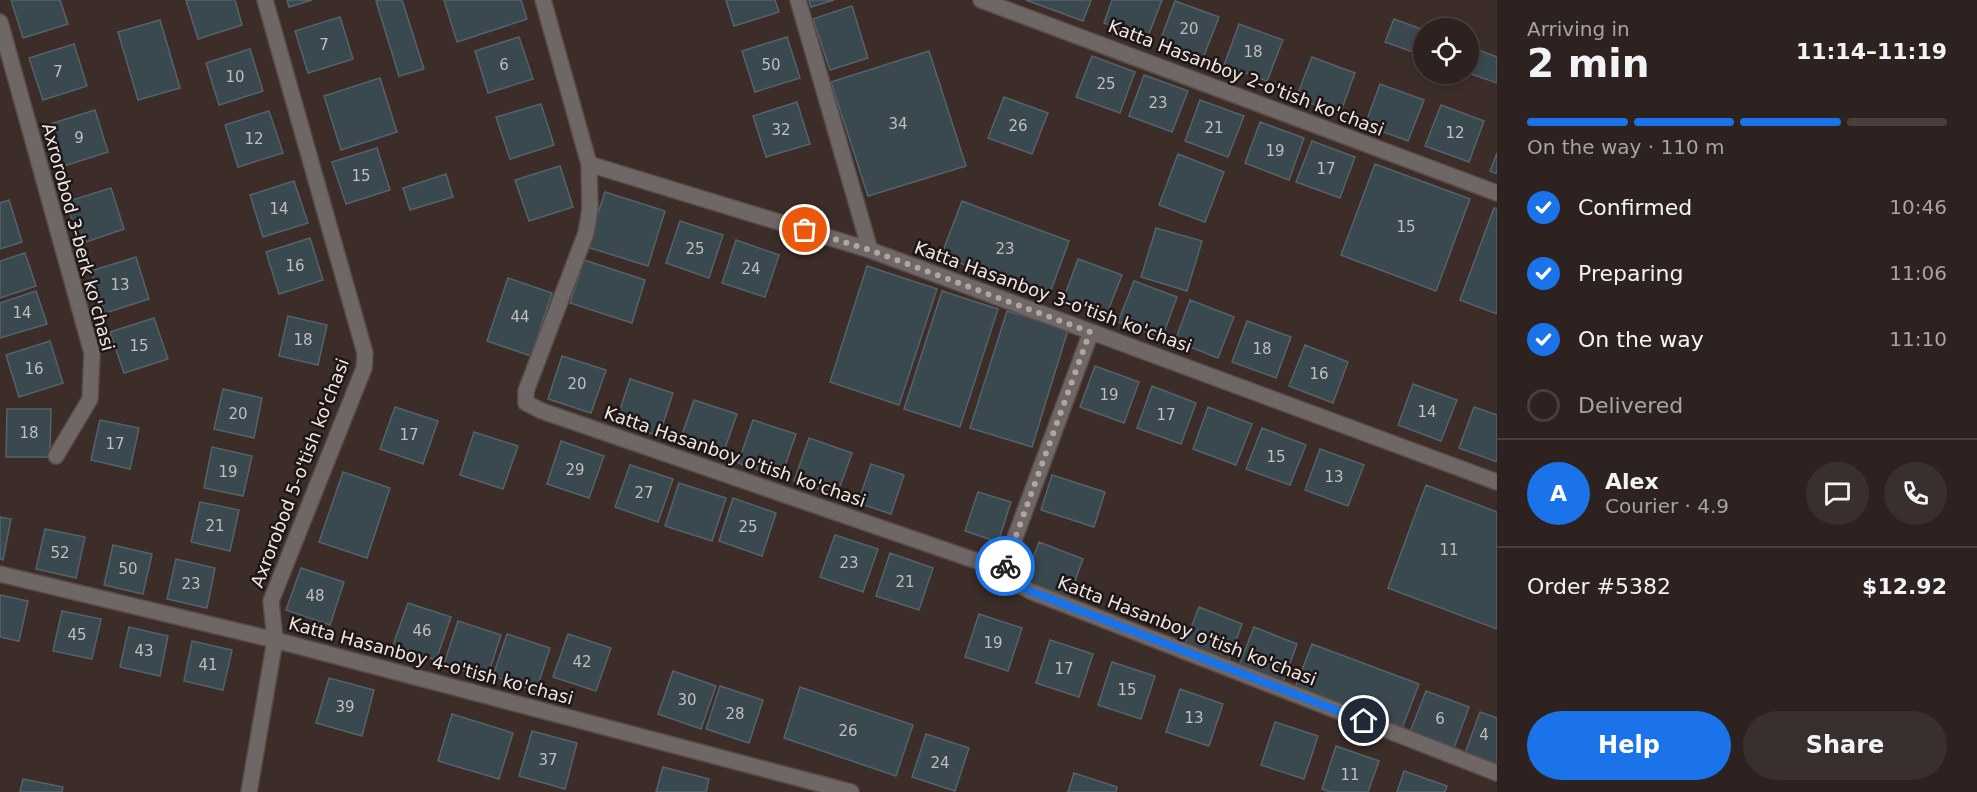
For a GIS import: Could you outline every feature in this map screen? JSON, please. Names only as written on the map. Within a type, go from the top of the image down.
[{"type":"street","name":"Axrorobod 5-o'tish ko'chasi","points":[[249,792],[275,640],[271,601],[364,368],[364,353],[266,0]]},
{"type":"street","points":[[543,0],[589,164]]},
{"type":"street","points":[[798,0],[870,250]]},
{"type":"street","name":"Katta Hasanboy 2-o'tish ko'chasi","points":[[981,0],[1497,193]]},
{"type":"street","name":"Axrorobod 3-berk ko'chasi","points":[[0,22],[92,353],[90,399],[56,456]]},
{"type":"street","name":"Katta Hasanboy 3-o'tish ko'chasi","points":[[589,164],[870,250],[1497,482]]},
{"type":"street","name":"Katta Hasanboy o'tish ko'chasi","points":[[589,164],[590,209],[586,233],[525,391],[526,403],[542,411],[1003,570],[1014,582],[1030,591],[1497,773]]},
{"type":"street","points":[[1003,570],[1090,332]]},
{"type":"street","name":"Katta Hasanboy 4-o'tish ko'chasi","points":[[0,574],[275,640],[851,792]]},
{"type":"building","points":[[11,0],[60,0],[68,24],[23,38]]},
{"type":"building","points":[[186,0],[235,0],[242,25],[198,39]]},
{"type":"building","points":[[287,0],[312,0],[289,7]]},
{"type":"building","points":[[402,0],[424,69],[399,76],[376,1]]},
{"type":"building","points":[[444,0],[521,0],[527,19],[457,42]]},
{"type":"building","points":[[726,0],[775,0],[779,12],[734,26]]},
{"type":"building","points":[[809,0],[834,0],[811,7]]},
{"type":"building","points":[[1026,0],[1091,0],[1083,21]]},
{"type":"building","points":[[1112,0],[1162,0],[1147,39],[1104,23]]},
{"type":"building","points":[[1175,1],[1219,17],[1203,58],[1160,41]]},
{"type":"building","points":[[852,6],[868,58],[830,70],[813,19]]},
{"type":"building","points":[[340,17],[353,59],[308,73],[295,31]]},
{"type":"building","points":[[1394,19],[1413,26],[1413,52],[1385,42]]},
{"type":"building","points":[[160,20],[180,88],[138,100],[118,32]]},
{"type":"building","points":[[1239,24],[1283,40],[1267,81],[1224,65]]},
{"type":"building","points":[[519,37],[533,79],[488,93],[475,51]]},
{"type":"building","points":[[787,37],[800,78],[755,92],[742,51]]},
{"type":"building","points":[[74,44],[87,86],[43,100],[29,58]]},
{"type":"building","points":[[250,49],[263,91],[219,105],[206,63]]},
{"type":"building","points":[[1479,50],[1497,57],[1497,83],[1479,77]]},
{"type":"building","points":[[929,51],[966,166],[868,196],[831,82]]},
{"type":"building","points":[[1092,56],[1135,72],[1120,113],[1076,97]]},
{"type":"building","points":[[1312,57],[1355,73],[1340,114],[1296,98]]},
{"type":"building","points":[[1144,75],[1188,91],[1172,132],[1129,116]]},
{"type":"building","points":[[380,78],[397,132],[341,150],[324,96]]},
{"type":"building","points":[[1380,84],[1424,100],[1408,141],[1365,125]]},
{"type":"building","points":[[1004,97],[1048,113],[1032,154],[988,138]]},
{"type":"building","points":[[1200,100],[1244,116],[1228,157],[1185,141]]},
{"type":"building","points":[[797,102],[810,144],[766,157],[753,116]]},
{"type":"building","points":[[541,104],[554,145],[510,159],[496,117]]},
{"type":"building","points":[[1441,105],[1484,121],[1469,162],[1425,146]]},
{"type":"building","points":[[95,110],[108,152],[64,166],[50,124]]},
{"type":"building","points":[[269,111],[283,153],[238,167],[225,125]]},
{"type":"building","points":[[1260,122],[1304,138],[1289,180],[1245,163]]},
{"type":"building","points":[[1312,141],[1355,157],[1340,198],[1296,182]]},
{"type":"building","points":[[377,148],[390,190],[346,204],[332,162]]},
{"type":"building","points":[[1497,153],[1497,174],[1490,171]]},
{"type":"building","points":[[1178,154],[1224,172],[1205,222],[1159,205]]},
{"type":"building","points":[[1375,164],[1470,199],[1436,291],[1341,255]]},
{"type":"building","points":[[560,166],[573,207],[529,221],[515,180]]},
{"type":"building","points":[[446,174],[453,197],[410,210],[403,188]]},
{"type":"building","points":[[294,181],[308,223],[263,237],[250,195]]},
{"type":"building","points":[[111,188],[124,229],[80,244],[66,202]]},
{"type":"building","points":[[605,192],[665,211],[648,266],[587,247]]},
{"type":"building","points":[[9,200],[22,242],[0,249],[0,203]]},
{"type":"building","points":[[962,201],[1069,241],[1049,296],[941,256]]},
{"type":"building","points":[[1494,208],[1497,209],[1497,314],[1460,300]]},
{"type":"building","points":[[680,221],[723,235],[709,278],[666,263]]},
{"type":"building","points":[[1156,228],[1202,241],[1187,291],[1141,277]]},
{"type":"building","points":[[310,238],[323,280],[279,294],[266,252]]},
{"type":"building","points":[[736,240],[779,255],[765,297],[722,283]]},
{"type":"building","points":[[25,253],[36,286],[0,298],[0,261]]},
{"type":"building","points":[[136,257],[149,299],[105,313],[91,271]]},
{"type":"building","points":[[1078,259],[1122,275],[1106,316],[1063,300]]},
{"type":"building","points":[[584,260],[645,280],[632,323],[570,303]]},
{"type":"building","points":[[867,266],[937,289],[899,405],[830,382]]},
{"type":"building","points":[[508,278],[552,293],[531,356],[487,341]]},
{"type":"building","points":[[1134,281],[1177,297],[1162,338],[1118,322]]},
{"type":"building","points":[[36,291],[47,324],[0,338],[0,303]]},
{"type":"building","points":[[942,291],[998,309],[960,427],[904,409]]},
{"type":"building","points":[[1190,300],[1234,317],[1218,358],[1175,341]]},
{"type":"building","points":[[1007,311],[1068,330],[1032,447],[970,428]]},
{"type":"building","points":[[288,316],[327,325],[318,365],[279,356]]},
{"type":"building","points":[[154,318],[168,359],[124,373],[110,332]]},
{"type":"building","points":[[1247,321],[1291,337],[1276,378],[1232,362]]},
{"type":"building","points":[[50,341],[63,383],[19,397],[6,355]]},
{"type":"building","points":[[1305,345],[1348,362],[1333,403],[1289,386]]},
{"type":"building","points":[[562,356],[606,370],[591,413],[548,399]]},
{"type":"building","points":[[1095,366],[1139,382],[1124,423],[1080,407]]},
{"type":"building","points":[[630,379],[673,393],[659,436],[616,422]]},
{"type":"building","points":[[1413,384],[1457,400],[1441,441],[1398,425]]},
{"type":"building","points":[[1152,386],[1196,403],[1181,444],[1137,428]]},
{"type":"building","points":[[223,389],[262,398],[254,438],[214,429]]},
{"type":"building","points":[[694,400],[737,414],[722,457],[679,443]]},
{"type":"building","points":[[395,407],[438,421],[423,464],[380,449]]},
{"type":"building","points":[[1208,407],[1252,424],[1236,465],[1193,449]]},
{"type":"building","points":[[1474,407],[1497,415],[1497,462],[1459,448]]},
{"type":"building","points":[[7,409],[51,409],[50,457],[6,457]]},
{"type":"building","points":[[100,420],[139,428],[130,469],[91,460]]},
{"type":"building","points":[[753,420],[796,434],[781,477],[738,463]]},
{"type":"building","points":[[1262,428],[1306,445],[1290,485],[1246,469]]},
{"type":"building","points":[[474,432],[518,446],[503,489],[460,475]]},
{"type":"building","points":[[809,438],[852,453],[837,495],[794,481]]},
{"type":"building","points":[[561,441],[604,456],[589,498],[547,484]]},
{"type":"building","points":[[212,447],[252,456],[243,496],[204,488]]},
{"type":"building","points":[[1320,449],[1364,465],[1348,506],[1305,490]]},
{"type":"building","points":[[871,464],[904,475],[891,514],[858,503]]},
{"type":"building","points":[[630,465],[673,479],[658,522],[615,507]]},
{"type":"building","points":[[343,472],[390,488],[367,558],[319,542]]},
{"type":"building","points":[[1052,475],[1105,492],[1094,527],[1041,510]]},
{"type":"building","points":[[679,483],[726,498],[712,541],[665,526]]},
{"type":"building","points":[[1426,485],[1497,512],[1497,629],[1388,588]]},
{"type":"building","points":[[978,492],[1011,502],[998,542],[965,531]]},
{"type":"building","points":[[733,498],[776,513],[762,556],[719,541]]},
{"type":"building","points":[[200,502],[239,510],[230,551],[191,542]]},
{"type":"building","points":[[0,517],[11,519],[3,560],[0,559]]},
{"type":"building","points":[[45,529],[85,537],[76,578],[36,569]]},
{"type":"building","points":[[835,535],[878,549],[863,592],[820,577]]},
{"type":"building","points":[[1039,542],[1083,559],[1068,600],[1024,583]]},
{"type":"building","points":[[113,545],[152,554],[143,594],[104,585]]},
{"type":"building","points":[[890,553],[933,568],[919,610],[876,596]]},
{"type":"building","points":[[176,559],[215,568],[207,608],[167,599]]},
{"type":"building","points":[[301,568],[344,582],[330,625],[286,610]]},
{"type":"building","points":[[0,595],[28,601],[19,641],[0,637]]},
{"type":"building","points":[[408,603],[451,617],[436,660],[393,645]]},
{"type":"building","points":[[1199,607],[1242,624],[1227,665],[1183,649]]},
{"type":"building","points":[[62,611],[101,619],[92,659],[53,651]]},
{"type":"building","points":[[979,614],[1022,628],[1008,671],[965,657]]},
{"type":"building","points":[[458,621],[501,635],[487,678],[444,664]]},
{"type":"building","points":[[129,627],[168,636],[160,676],[120,667]]},
{"type":"building","points":[[1254,627],[1297,644],[1282,685],[1238,668]]},
{"type":"building","points":[[507,634],[550,648],[536,691],[493,676]]},
{"type":"building","points":[[568,634],[611,648],[596,691],[553,677]]},
{"type":"building","points":[[1050,640],[1093,654],[1079,697],[1036,683]]},
{"type":"building","points":[[192,641],[232,650],[223,690],[184,681]]},
{"type":"building","points":[[1312,644],[1419,684],[1401,731],[1294,691]]},
{"type":"building","points":[[1112,662],[1155,676],[1141,719],[1098,705]]},
{"type":"building","points":[[673,671],[716,686],[701,729],[658,714]]},
{"type":"building","points":[[329,678],[374,690],[362,736],[316,723]]},
{"type":"building","points":[[720,686],[763,700],[749,743],[706,729]]},
{"type":"building","points":[[800,687],[913,725],[896,776],[784,738]]},
{"type":"building","points":[[1180,689],[1223,704],[1209,746],[1166,732]]},
{"type":"building","points":[[1426,691],[1469,707],[1454,748],[1410,732]]},
{"type":"building","points":[[1480,712],[1497,718],[1497,765],[1465,753]]},
{"type":"building","points":[[452,714],[513,733],[499,779],[438,761]]},
{"type":"building","points":[[1275,722],[1318,736],[1304,779],[1261,765]]},
{"type":"building","points":[[532,731],[577,743],[565,789],[519,776]]},
{"type":"building","points":[[926,734],[969,748],[955,791],[912,777]]},
{"type":"building","points":[[1336,746],[1379,761],[1368,792],[1330,792],[1322,789]]},
{"type":"building","points":[[663,767],[709,779],[706,792],[656,792]]},
{"type":"building","points":[[1404,771],[1447,786],[1445,792],[1397,792]]},
{"type":"building","points":[[1074,773],[1117,787],[1116,792],[1068,792]]},
{"type":"building","points":[[23,779],[63,787],[62,792],[20,792]]},
{"type":"way so far","points":[[805,230],[870,250],[1090,332],[1005,566]]},
{"type":"route","points":[[1005,566],[1003,570],[1014,582],[1030,591],[1364,721]]}]
